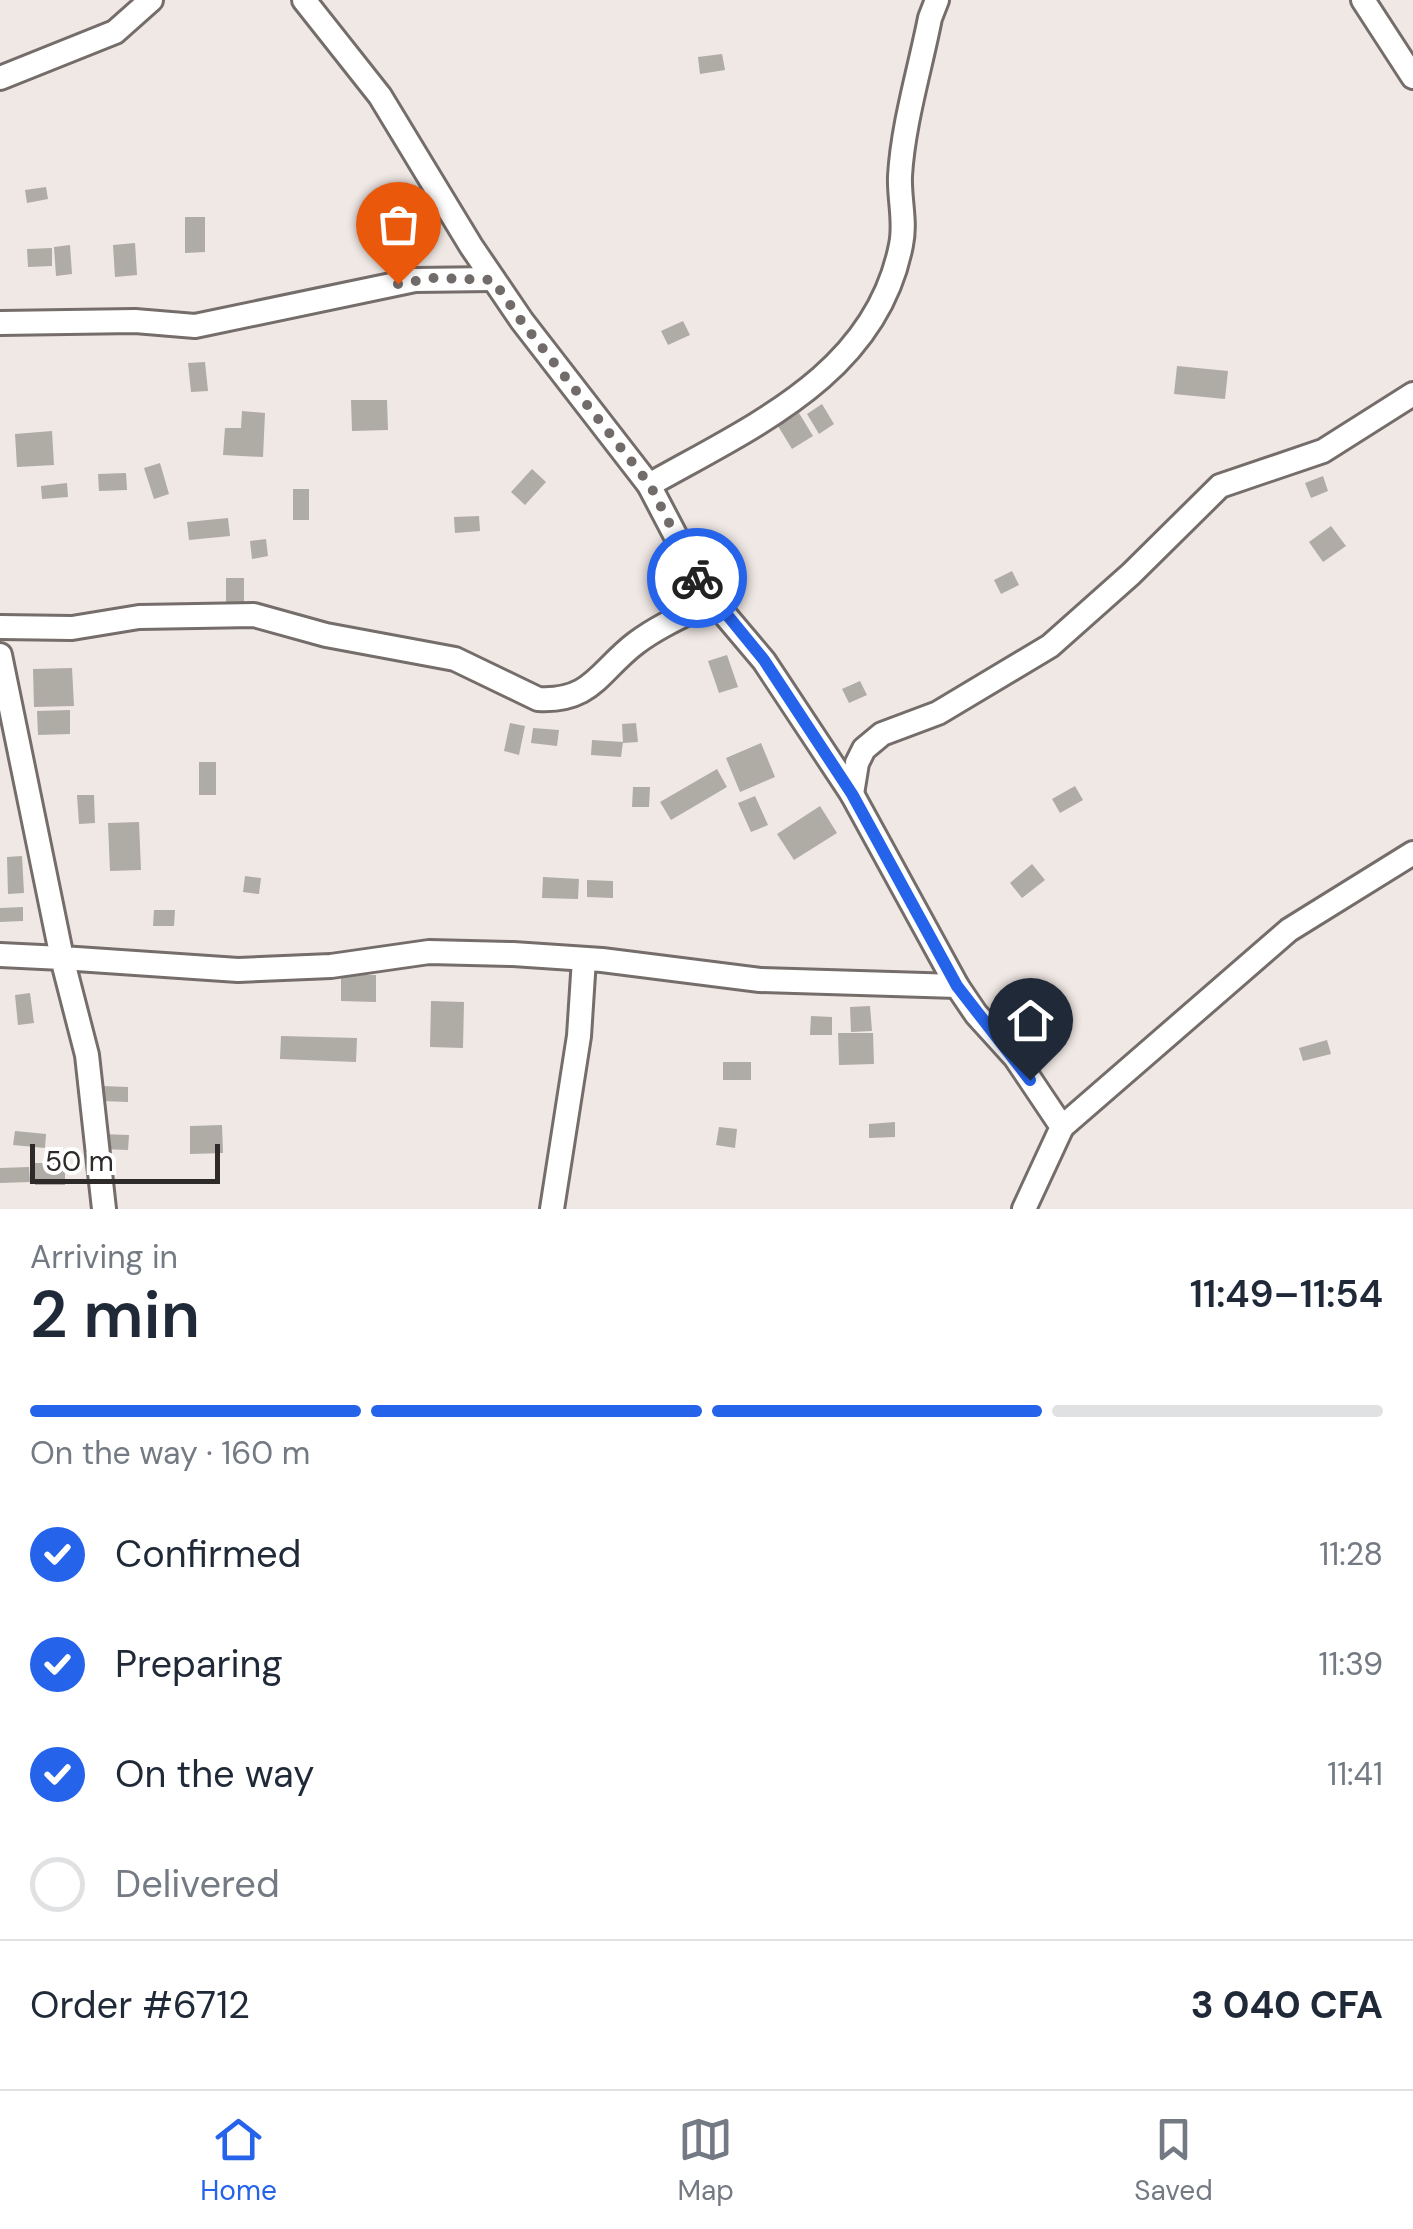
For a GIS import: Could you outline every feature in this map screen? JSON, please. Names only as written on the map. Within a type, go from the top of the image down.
[{"type":"street","points":[[0,78],[115,32],[151,0]]},
{"type":"street","points":[[304,0],[380,96],[522,322],[650,485],[682,552],[713,600],[764,660],[852,794],[957,986],[1014,1057],[1062,1127]]},
{"type":"street","points":[[650,485],[789,403],[847,356],[870,326],[892,280],[902,241],[903,155],[930,18],[938,0]]},
{"type":"street","points":[[1363,0],[1413,77]]},
{"type":"street","points":[[0,323],[135,321],[195,326],[415,280],[493,280]]},
{"type":"street","points":[[852,794],[864,749],[882,734],[938,714],[1050,646],[1131,574],[1220,486],[1323,451],[1413,394]]},
{"type":"street","points":[[0,627],[72,628],[139,617],[254,615],[326,636],[455,658],[538,699],[552,700],[587,690],[633,646],[713,600]]},
{"type":"street","points":[[0,654],[62,958],[87,1055],[104,1209]]},
{"type":"street","points":[[1024,1209],[1062,1127],[1289,930],[1413,853]]},
{"type":"street","points":[[0,954],[238,970],[331,966],[429,952],[584,959],[760,980],[957,986]]},
{"type":"street","points":[[552,1209],[579,1036],[584,959]]},
{"type":"building","points":[[722,54],[725,70],[700,74],[698,57]]},
{"type":"building","points":[[46,187],[48,199],[27,203],[25,190]]},
{"type":"building","points":[[185,217],[205,217],[205,252],[185,253]]},
{"type":"building","points":[[135,243],[137,275],[115,277],[113,245]]},
{"type":"building","points":[[70,245],[72,274],[56,276],[54,247]]},
{"type":"building","points":[[52,248],[52,266],[28,267],[27,249]]},
{"type":"building","points":[[683,321],[690,335],[668,345],[661,331]]},
{"type":"building","points":[[205,362],[208,391],[191,392],[188,363]]},
{"type":"building","points":[[1177,366],[1228,371],[1225,399],[1174,394]]},
{"type":"building","points":[[351,400],[387,400],[388,430],[352,431]]},
{"type":"building","points":[[822,404],[834,424],[819,434],[807,414]]},
{"type":"building","points":[[242,411],[265,413],[263,457],[223,455],[225,428],[241,428]]},
{"type":"building","points":[[799,413],[813,436],[792,449],[778,426]]},
{"type":"building","points":[[52,431],[54,465],[17,467],[15,434]]},
{"type":"building","points":[[160,463],[169,494],[154,499],[144,468]]},
{"type":"building","points":[[532,469],[546,482],[525,505],[511,492]]},
{"type":"building","points":[[126,473],[127,490],[99,491],[98,474]]},
{"type":"building","points":[[1323,476],[1328,491],[1311,498],[1305,483]]},
{"type":"building","points":[[67,483],[68,497],[42,499],[41,486]]},
{"type":"building","points":[[293,489],[309,489],[309,520],[293,520]]},
{"type":"building","points":[[479,516],[480,531],[455,533],[454,517]]},
{"type":"building","points":[[228,518],[230,536],[189,540],[187,522]]},
{"type":"building","points":[[1331,526],[1346,546],[1323,562],[1309,542]]},
{"type":"building","points":[[266,539],[268,556],[252,559],[250,541]]},
{"type":"building","points":[[1012,571],[1019,585],[1001,594],[994,580]]},
{"type":"building","points":[[226,578],[244,578],[244,607],[226,607]]},
{"type":"building","points":[[727,655],[738,687],[719,693],[708,661]]},
{"type":"building","points":[[72,668],[74,706],[34,707],[33,669]]},
{"type":"building","points":[[860,681],[867,695],[849,703],[842,689]]},
{"type":"building","points":[[70,710],[70,734],[38,735],[37,711]]},
{"type":"building","points":[[510,723],[525,726],[519,755],[504,751]]},
{"type":"building","points":[[636,723],[638,742],[623,743],[622,724]]},
{"type":"building","points":[[533,728],[559,730],[557,746],[531,743]]},
{"type":"building","points":[[592,740],[623,742],[621,757],[591,755]]},
{"type":"building","points":[[761,743],[775,777],[740,792],[726,758]]},
{"type":"building","points":[[199,762],[216,762],[216,795],[199,795]]},
{"type":"building","points":[[717,769],[727,787],[671,820],[660,802]]},
{"type":"building","points":[[1075,786],[1083,800],[1060,813],[1052,799]]},
{"type":"building","points":[[633,787],[650,787],[649,807],[632,807]]},
{"type":"building","points":[[77,795],[94,795],[95,823],[79,824]]},
{"type":"building","points":[[755,796],[768,825],[751,832],[738,803]]},
{"type":"building","points":[[820,806],[837,833],[794,860],[777,834]]},
{"type":"building","points":[[139,822],[141,870],[110,871],[108,823]]},
{"type":"building","points":[[22,856],[24,893],[8,894],[7,857]]},
{"type":"building","points":[[1032,864],[1045,880],[1022,898],[1010,883]]},
{"type":"building","points":[[245,876],[261,878],[259,894],[243,892]]},
{"type":"building","points":[[543,877],[579,879],[578,899],[542,898]]},
{"type":"building","points":[[587,880],[613,881],[613,898],[587,897]]},
{"type":"building","points":[[23,907],[23,921],[0,922],[0,908]]},
{"type":"building","points":[[154,910],[175,910],[174,926],[153,926]]},
{"type":"building","points":[[341,975],[376,975],[376,1002],[341,1001]]},
{"type":"building","points":[[30,993],[34,1023],[18,1025],[15,995]]},
{"type":"building","points":[[431,1001],[464,1002],[463,1048],[430,1047]]},
{"type":"building","points":[[870,1006],[872,1031],[851,1032],[850,1007]]},
{"type":"building","points":[[811,1016],[832,1017],[832,1035],[810,1035]]},
{"type":"building","points":[[838,1033],[873,1033],[874,1064],[839,1065]]},
{"type":"building","points":[[281,1036],[357,1038],[356,1062],[280,1059]]},
{"type":"building","points":[[1327,1040],[1331,1054],[1303,1061],[1299,1048]]},
{"type":"building","points":[[723,1062],[751,1062],[751,1080],[723,1080]]},
{"type":"building","points":[[103,1086],[128,1087],[128,1102],[102,1101]]},
{"type":"building","points":[[895,1122],[895,1137],[869,1138],[869,1124]]},
{"type":"building","points":[[222,1125],[223,1153],[190,1154],[190,1126]]},
{"type":"building","points":[[719,1127],[737,1129],[735,1148],[716,1145]]},
{"type":"building","points":[[15,1131],[46,1134],[45,1148],[13,1145]]},
{"type":"building","points":[[102,1134],[129,1135],[128,1150],[101,1149]]},
{"type":"building","points":[[35,1163],[65,1163],[65,1185],[35,1185]]},
{"type":"building","points":[[29,1167],[30,1182],[0,1183],[0,1168]]},
{"type":"way so far","points":[[398,284],[434,278],[493,280],[650,485],[697,578]]},
{"type":"route","points":[[697,578],[764,660],[852,794],[957,986],[1030,1080]]}]
